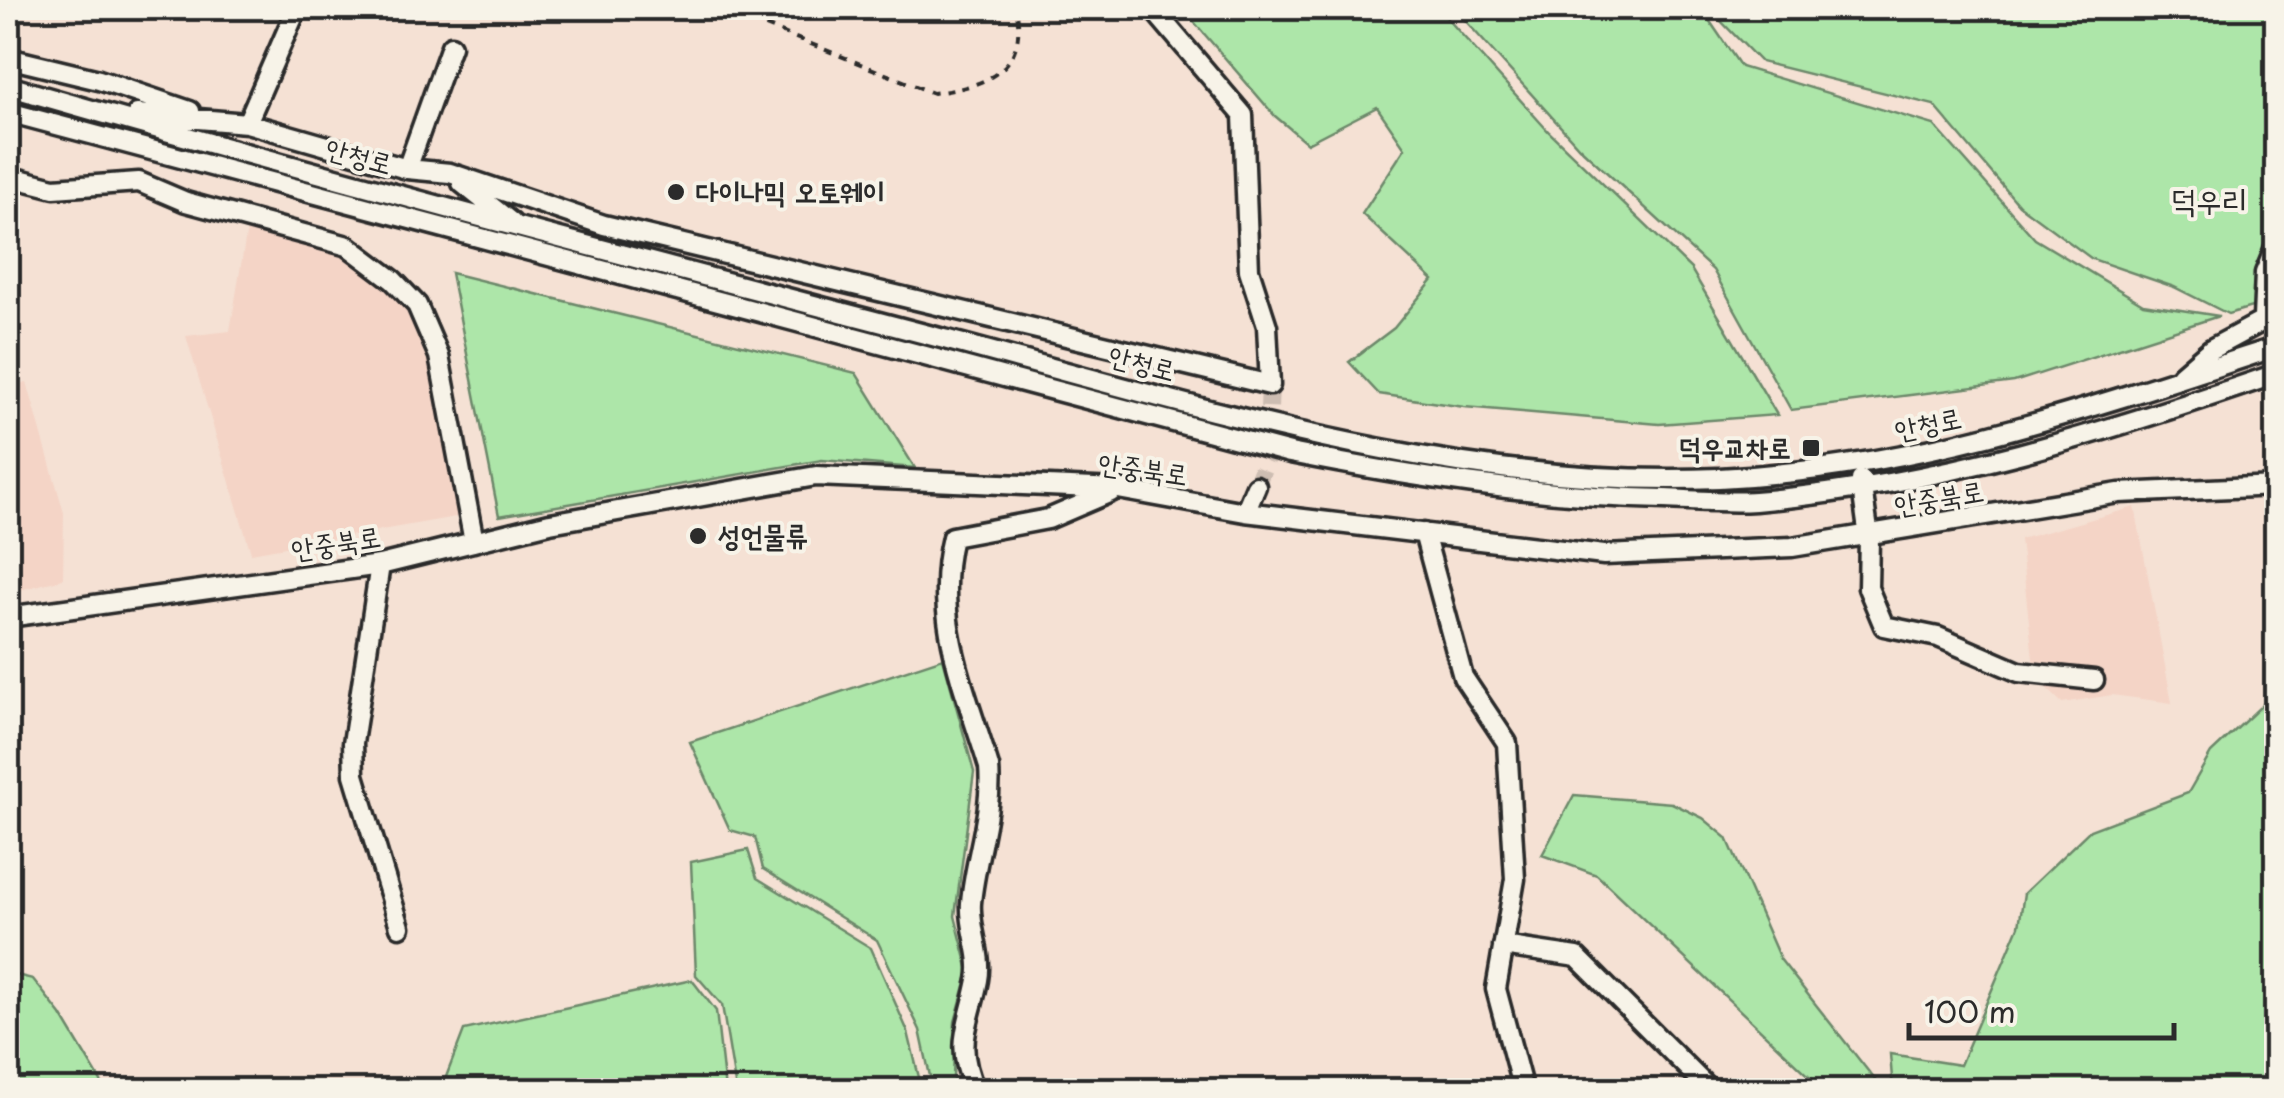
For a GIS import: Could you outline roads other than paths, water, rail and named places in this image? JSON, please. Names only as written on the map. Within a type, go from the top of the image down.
[{"type":"street","points":[[246,124],[298,8]]},
{"type":"street","points":[[97,112],[246,124],[407,169],[450,173],[604,225],[1270,385],[1267,326],[1249,270],[1244,115],[1152,8]]},
{"type":"street","points":[[407,169],[451,46]]},
{"type":"street","points":[[8,58],[99,80],[214,120]]},
{"type":"street","name":"안청로","points":[[8,86],[519,228],[1304,432],[1476,463],[1618,479],[1721,478],[1861,464],[1970,444],[2276,348]]},
{"type":"street","name":"안청로","points":[[8,112],[1290,453],[1450,484],[1595,498],[1752,501],[1860,488],[1961,469],[2092,436],[2276,374]]},
{"type":"street","points":[[450,173],[519,228]]},
{"type":"street","points":[[8,176],[54,188],[139,182],[186,202],[348,246],[393,280],[417,305],[438,356],[474,542]]},
{"type":"street","points":[[2174,381],[2211,349],[2270,316],[2265,273],[2276,246]]},
{"type":"street","points":[[1861,464],[1860,488],[1869,538],[1868,588],[1884,626],[1938,637],[2018,672],[2094,680]]},
{"type":"street","name":"안중북로","points":[[8,617],[380,565],[550,523],[816,476],[1118,490],[1245,512],[1604,555],[1792,547],[1869,538],[2119,493],[2276,486]]},
{"type":"street","points":[[1245,512],[1256,486]]},
{"type":"street","points":[[975,1090],[963,1062],[962,1043],[978,978],[971,903],[991,791],[989,767],[943,610],[945,566],[952,536],[1048,519],[1118,490]]},
{"type":"street","points":[[1424,533],[1463,677],[1507,743],[1514,878],[1496,989],[1523,1090]]},
{"type":"street","points":[[380,565],[353,743],[354,776],[400,927]]},
{"type":"street","points":[[1503,946],[1578,958],[1710,1090]]},
{"type":"tunnel","points":[[1256,486],[1267,458],[1270,385]]},
{"type":"place","name":"다이나믹 오토웨이","points":[[676,192]]},
{"type":"place","name":"덕우교차로","points":[[1811,448]]},
{"type":"place","name":"성언물류","points":[[698,536]]},
{"type":"district","name":"덕우리","points":[[2209,201]]}]
